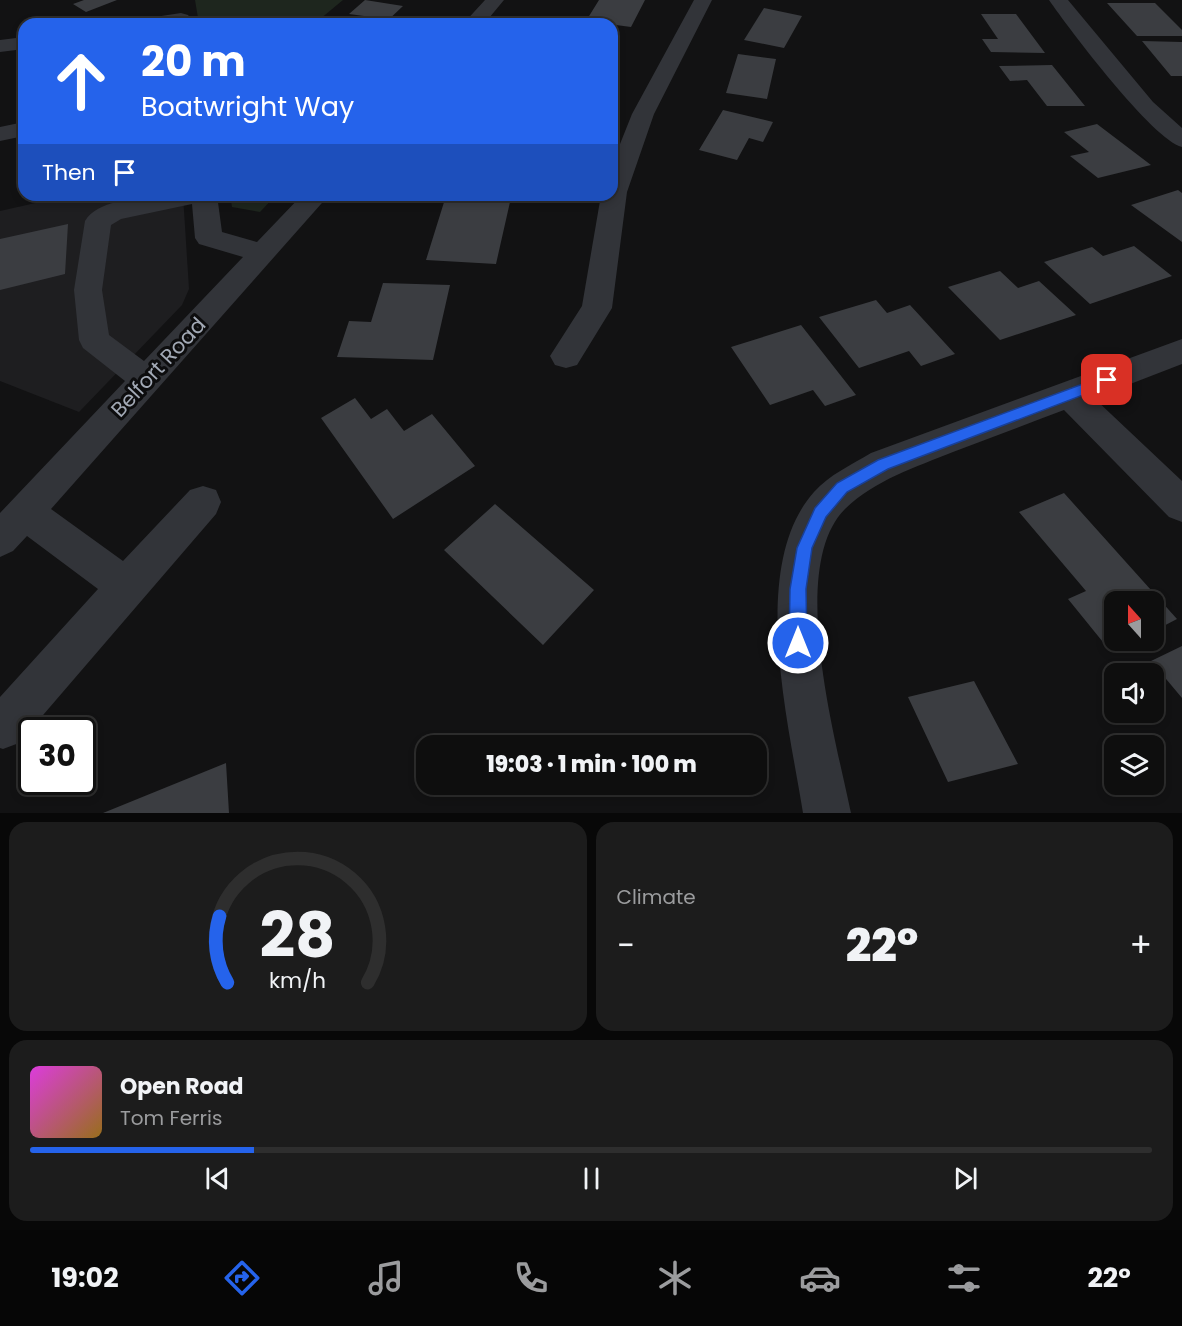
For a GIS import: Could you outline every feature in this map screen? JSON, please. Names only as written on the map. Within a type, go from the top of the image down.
[{"type":"street","points":[[478,18],[495,0]]},
{"type":"street","points":[[618,181],[643,114],[703,0]]},
{"type":"street","points":[[1058,0],[1144,107],[1182,140]]},
{"type":"street","points":[[165,18],[181,14]]},
{"type":"street","points":[[0,46],[18,43]]},
{"type":"street","points":[[0,134],[18,130]]},
{"type":"street","points":[[146,380],[94,340],[88,290],[98,221],[113,212],[165,201]]},
{"type":"street","points":[[205,201],[209,238],[263,253]]},
{"type":"street","name":"Belfort Road","points":[[13,525],[311,201]]},
{"type":"street","points":[[566,357],[597,308],[613,201]]},
{"type":"street","points":[[827,813],[798,643],[798,589],[804,548],[820,513],[842,487],[883,464],[1182,351]]},
{"type":"street","points":[[1070,395],[1182,505]]},
{"type":"street","points":[[3,728],[203,502]]},
{"type":"street","points":[[13,525],[126,587]]},
{"type":"shaded area","points":[[195,0],[343,0],[321,18],[198,18]]},
{"type":"shaded area","points":[[44,201],[183,201],[189,289],[182,305],[79,412],[0,381],[0,211]]},
{"type":"shaded area","points":[[231,201],[270,201],[260,212],[232,207]]},
{"type":"building","points":[[84,0],[117,0],[86,12],[73,4]]},
{"type":"building","points":[[365,0],[403,6],[390,18],[362,18],[364,16],[349,14]]},
{"type":"building","points":[[599,0],[645,0],[631,27],[618,25],[618,18],[588,18]]},
{"type":"building","points":[[1107,3],[1155,3],[1182,30],[1182,36],[1137,36]]},
{"type":"building","points":[[764,8],[802,16],[784,48],[744,40]]},
{"type":"building","points":[[981,14],[1016,14],[1045,53],[991,52],[982,39],[998,39]]},
{"type":"building","points":[[1142,41],[1182,42],[1182,76],[1171,76]]},
{"type":"building","points":[[738,54],[776,59],[767,99],[726,93]]},
{"type":"building","points":[[1052,65],[1085,106],[1047,106],[1027,80],[1010,81],[999,66]]},
{"type":"building","points":[[723,110],[773,122],[763,142],[749,138],[737,160],[699,150]]},
{"type":"building","points":[[1097,124],[1151,165],[1098,178],[1070,156],[1089,152],[1064,132]]},
{"type":"building","points":[[1178,190],[1182,193],[1182,242],[1131,205]]},
{"type":"building","points":[[444,201],[510,202],[496,264],[426,260]]},
{"type":"building","points":[[68,224],[65,274],[0,290],[0,239]]},
{"type":"building","points":[[1134,246],[1172,276],[1090,304],[1044,262],[1092,247],[1103,256]]},
{"type":"building","points":[[1000,271],[1018,288],[1039,281],[1076,315],[1000,340],[948,287]]},
{"type":"building","points":[[383,283],[450,285],[433,360],[337,357],[349,321],[371,322]]},
{"type":"building","points":[[876,300],[887,313],[910,305],[955,354],[921,366],[909,351],[859,368],[819,317]]},
{"type":"building","points":[[801,325],[856,395],[825,406],[813,390],[770,405],[731,347]]},
{"type":"building","points":[[355,398],[371,419],[387,409],[404,431],[432,414],[475,466],[393,519],[321,418]]},
{"type":"building","points":[[1064,493],[1152,591],[1104,591],[1104,643],[1068,599],[1086,591],[1019,512]]},
{"type":"building","points":[[495,504],[594,590],[543,645],[444,550]]},
{"type":"building","points":[[1164,605],[1177,619],[1164,626]]},
{"type":"building","points":[[1182,646],[1182,698],[1164,677],[1164,663],[1151,661]]},
{"type":"building","points":[[974,681],[1018,764],[948,782],[908,697]]},
{"type":"building","points":[[226,763],[229,813],[103,813]]},
{"type":"route","points":[[798,643],[798,589],[804,548],[820,513],[842,487],[883,464],[1107,380]]}]
